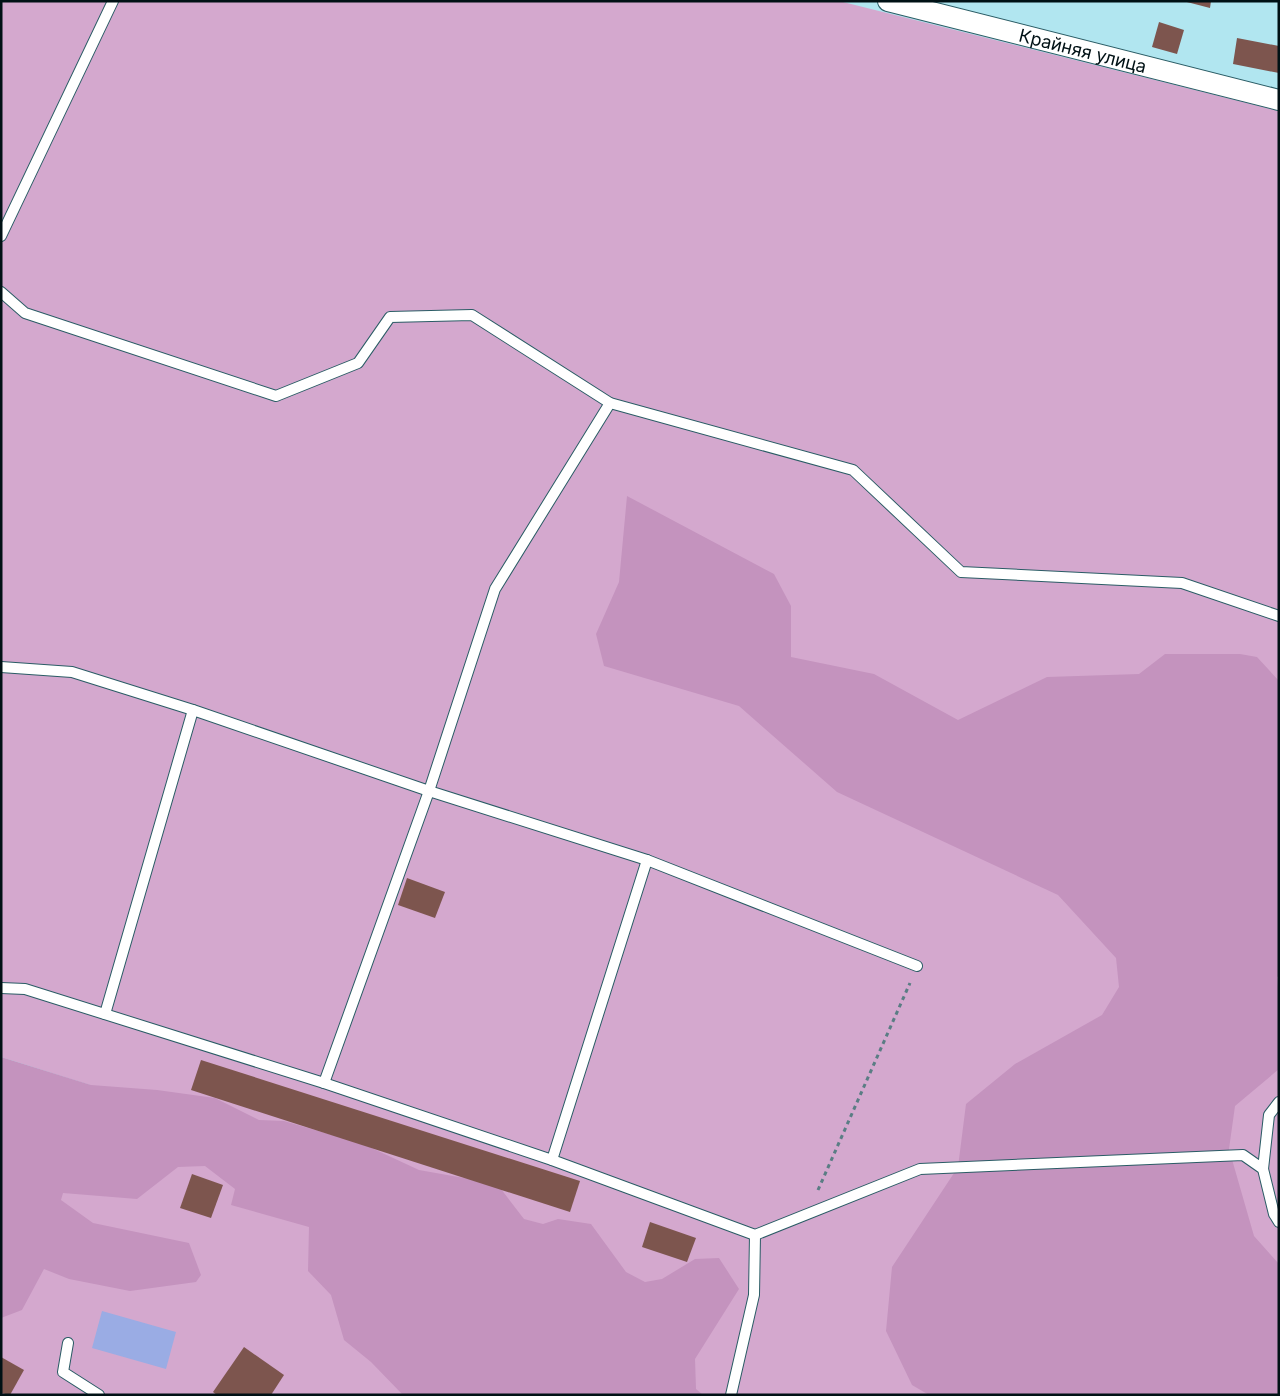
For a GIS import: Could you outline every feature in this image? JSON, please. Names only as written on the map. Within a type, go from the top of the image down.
[{"type":"street","name":"Крайняя улица","points":[[888,1],[1279,100]]},
{"type":"lane","points":[[1,236],[113,1]]},
{"type":"lane","points":[[1,292],[25,313],[276,396],[358,363],[390,317],[472,315],[610,404],[853,470],[961,572],[1182,583],[1279,616]]},
{"type":"lane","points":[[324,1083],[428,791],[495,589],[610,404]]},
{"type":"lane","points":[[1,667],[72,672],[193,710],[428,791],[647,860],[917,966]]},
{"type":"lane","points":[[105,1014],[193,710]]},
{"type":"lane","points":[[552,1160],[647,860]]},
{"type":"lane","points":[[1,988],[25,989],[324,1083],[552,1160],[755,1235],[920,1168],[1243,1155],[1262,1168]]},
{"type":"lane","points":[[1279,1102],[1269,1115],[1262,1168],[1274,1214],[1279,1222]]},
{"type":"lane","points":[[731,1395],[754,1295],[755,1235]]},
{"type":"lane","points":[[68,1343],[63,1372],[99,1395]]},
{"type":"path","points":[[808,1213],[917,966]]},
{"type":"shaded area","points":[[1,1],[839,1],[1279,111],[1279,1395],[1,1395],[1,1187],[90,1085],[1,1057]]},
{"type":"shaded area","points":[[627,496],[774,574],[791,606],[791,657],[874,674],[958,720],[1047,677],[1139,674],[1165,654],[1240,654],[1257,657],[1279,681],[1279,976],[1277,977],[1279,997],[1279,1069],[1235,1106],[1229,1149],[1254,1236],[1279,1264],[1279,1395],[929,1395],[912,1385],[886,1331],[892,1267],[958,1167],[966,1104],[1015,1064],[1102,1015],[1119,987],[1116,958],[1058,895],[837,792],[739,706],[604,666],[596,634],[619,582]]},
{"type":"shaded area","points":[[1,1057],[91,1085],[157,1090],[215,1098],[259,1120],[284,1121],[363,1144],[419,1170],[481,1181],[501,1189],[524,1219],[543,1224],[558,1219],[591,1224],[626,1272],[645,1282],[662,1279],[695,1259],[719,1258],[739,1289],[695,1359],[696,1389],[703,1395],[403,1395],[371,1362],[344,1340],[331,1295],[308,1271],[309,1227],[231,1205],[235,1189],[205,1166],[178,1167],[137,1199],[63,1193],[61,1200],[93,1223],[189,1243],[201,1275],[196,1282],[130,1291],[69,1279],[44,1269],[22,1310],[1,1318]]},
{"type":"water","points":[[102,1311],[176,1332],[166,1369],[92,1348]]},
{"type":"building","points":[[1183,1],[1211,1],[1210,8]]},
{"type":"building","points":[[1159,22],[1184,30],[1177,54],[1152,47]]},
{"type":"building","points":[[1237,38],[1279,46],[1279,73],[1233,64]]},
{"type":"building","points":[[407,878],[445,892],[435,918],[398,905]]},
{"type":"building","points":[[201,1060],[580,1181],[570,1212],[191,1090]]},
{"type":"building","points":[[192,1174],[223,1185],[211,1218],[180,1208]]},
{"type":"building","points":[[650,1222],[696,1238],[687,1262],[642,1247]]},
{"type":"building","points":[[244,1347],[284,1375],[271,1395],[217,1395],[213,1392]]},
{"type":"building","points":[[1,1357],[24,1370],[10,1395],[1,1393]]}]
